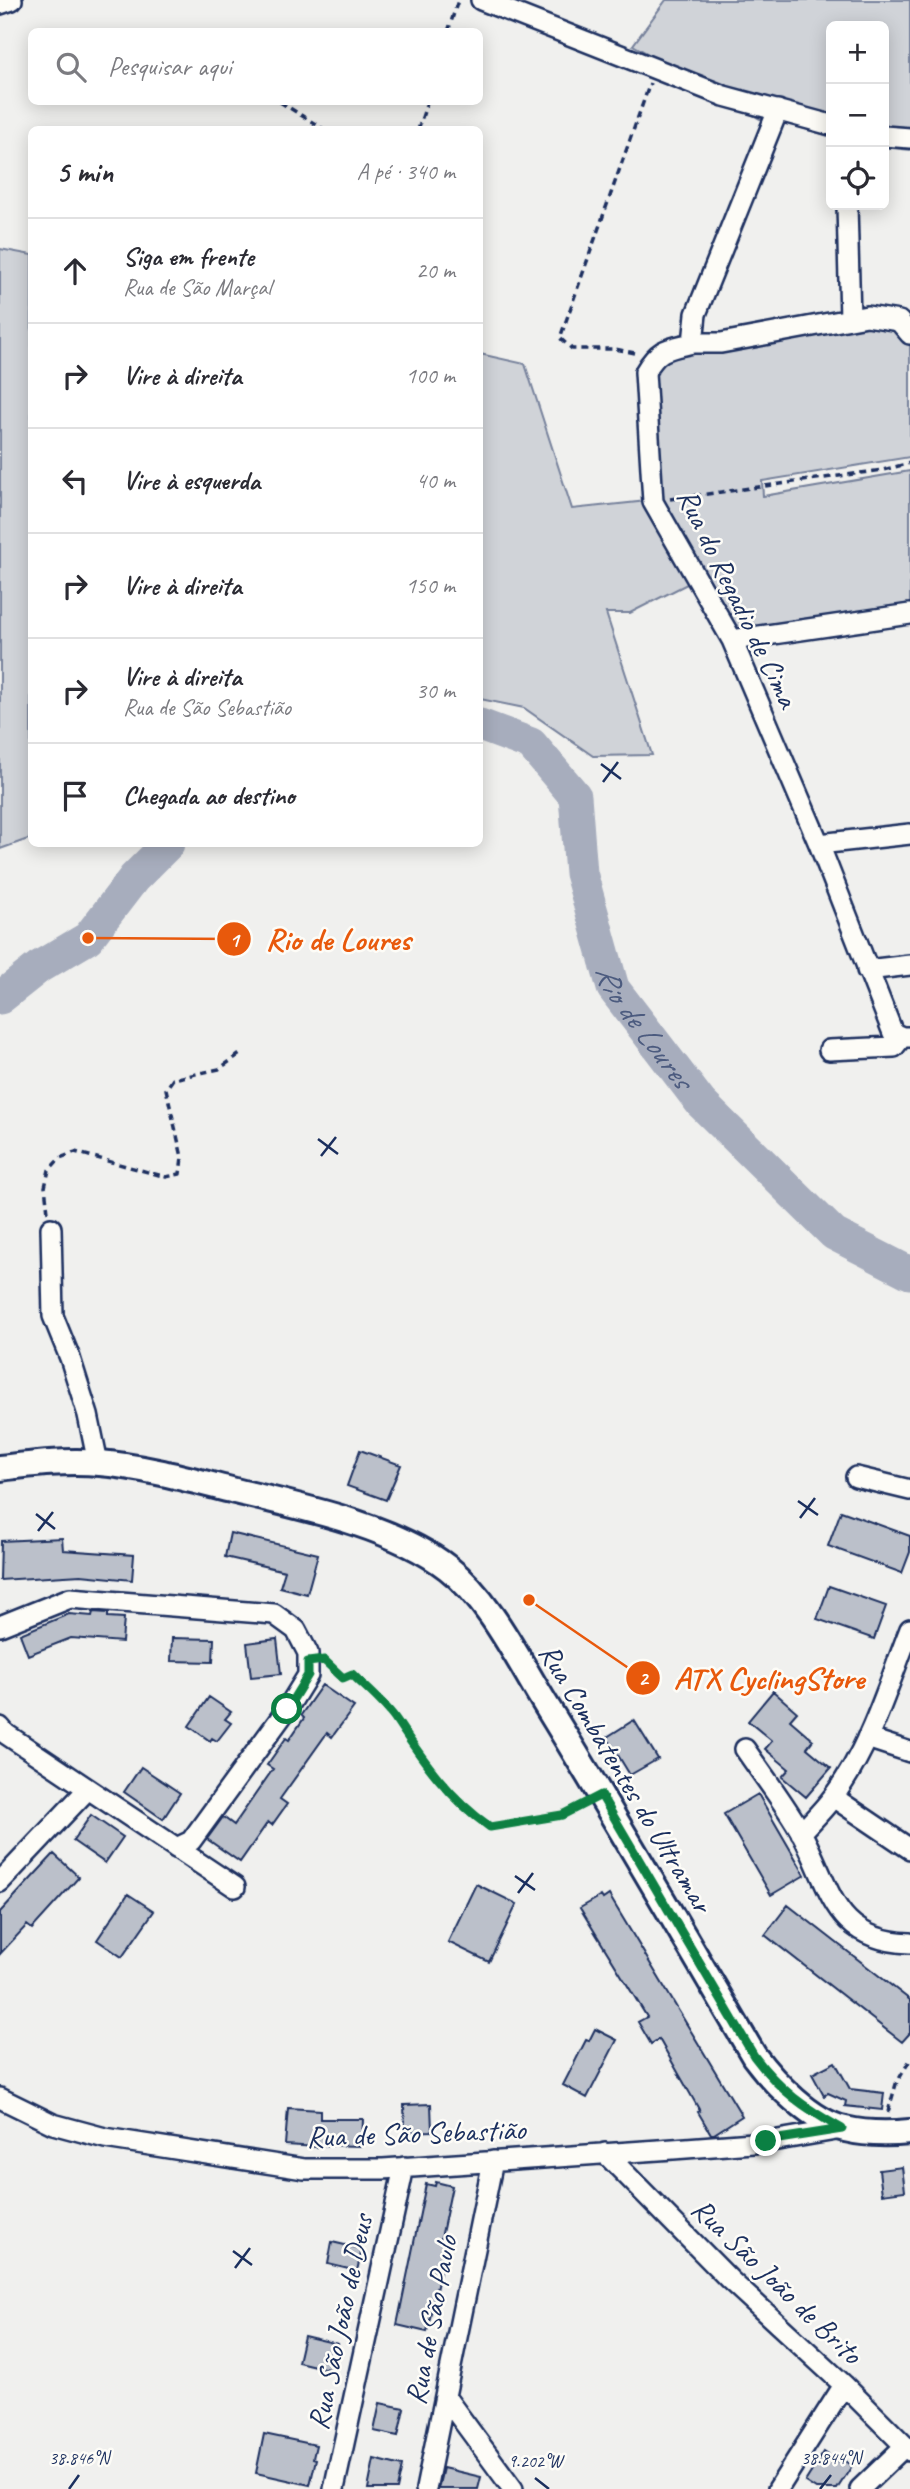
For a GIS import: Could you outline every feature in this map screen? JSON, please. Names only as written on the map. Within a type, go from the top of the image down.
[{"type":"main road","name":"Rua Combatentes do Ultramar","points":[[0,1468],[29,1464],[98,1463],[139,1468],[286,1503],[398,1538],[438,1561],[463,1581],[491,1616],[601,1795],[754,2056],[772,2080],[812,2113],[842,2129],[883,2133],[910,2132]]},
{"type":"street","points":[[0,4],[12,0]]},
{"type":"street","points":[[481,0],[724,96],[826,124]]},
{"type":"street","points":[[693,343],[696,314],[778,110]]},
{"type":"street","points":[[889,136],[910,138]]},
{"type":"street","points":[[847,210],[850,319]]},
{"type":"street","points":[[654,356],[693,343],[721,343],[867,316],[899,321],[910,334]]},
{"type":"street","name":"Rua do Regadio de Cima","points":[[654,356],[645,372],[653,502],[732,640],[819,844],[893,1033],[906,1037]]},
{"type":"street","points":[[732,640],[910,614]]},
{"type":"street","points":[[819,844],[910,834]]},
{"type":"street","points":[[867,970],[910,965]]},
{"type":"street","points":[[830,1050],[894,1047],[906,1037]]},
{"type":"street","points":[[51,1228],[53,1316],[88,1415],[98,1463]]},
{"type":"street","points":[[856,1477],[910,1490]]},
{"type":"street","points":[[0,1626],[70,1598],[274,1614],[296,1630],[308,1653],[308,1675],[287,1709],[191,1840],[176,1848]]},
{"type":"street","points":[[801,1833],[834,1797],[867,1738],[910,1629]]},
{"type":"street","points":[[0,1727],[6,1734],[87,1790],[235,1886]]},
{"type":"street","points":[[867,1738],[910,1752]]},
{"type":"street","points":[[745,1749],[801,1833],[829,1896],[856,1929],[878,1940],[910,1943]]},
{"type":"street","points":[[0,1882],[87,1790]]},
{"type":"street","points":[[834,1797],[910,1849]]},
{"type":"street","name":"Rua de São Sebastião","points":[[0,2098],[53,2124],[106,2138],[168,2150],[304,2169],[404,2167],[605,2153],[766,2141],[842,2129]]},
{"type":"street","name":"Rua São João de Brito","points":[[605,2153],[730,2280],[844,2385],[907,2448]]},
{"type":"street","name":"Rua de São Paulo","points":[[426,2489],[493,2161]]},
{"type":"street","name":"Rua São João de Deus","points":[[334,2489],[404,2167]]},
{"type":"street","points":[[778,2489],[844,2385]]},
{"type":"street","points":[[446,2398],[513,2489]]},
{"type":"street","points":[[860,2489],[907,2448]]},
{"type":"path","points":[[449,28],[458,0]]},
{"type":"path","points":[[654,356],[615,349],[572,349],[560,338],[655,68]]},
{"type":"path","points":[[285,105],[319,126]]},
{"type":"path","points":[[419,126],[426,105]]},
{"type":"path","points":[[653,502],[883,470],[910,463]]},
{"type":"path","points":[[51,1228],[45,1188],[49,1170],[60,1158],[75,1152],[166,1177],[180,1174],[182,1157],[166,1089],[173,1079],[219,1069],[240,1054]]},
{"type":"path","points":[[308,1662],[324,1660],[343,1678],[352,1674],[397,1720],[441,1783],[465,1810],[490,1827],[562,1815],[601,1795]]},
{"type":"path","points":[[883,2133],[896,2084],[910,2060]]},
{"type":"shaded area","points":[[666,0],[910,0],[910,150],[889,148],[889,21],[826,21],[826,135],[783,122],[760,119],[633,45]]},
{"type":"shaded area","points":[[0,249],[28,254],[28,839],[0,849]]},
{"type":"shaded area","points":[[842,327],[910,327],[910,457],[762,481],[763,496],[910,471],[910,603],[787,625],[740,626],[722,618],[689,583],[630,613],[606,613],[652,755],[593,756],[524,708],[483,700],[483,355],[525,364],[572,509],[647,501],[648,373],[668,355]]},
{"type":"building","points":[[360,1450],[401,1465],[386,1500],[347,1486]]},
{"type":"building","points":[[841,1511],[910,1536],[910,1552],[902,1573],[828,1546]]},
{"type":"building","points":[[230,1533],[318,1554],[307,1594],[280,1587],[285,1571],[225,1557]]},
{"type":"building","points":[[62,1538],[63,1550],[134,1555],[132,1580],[81,1575],[0,1580],[1,1541]]},
{"type":"building","points":[[829,1586],[886,1606],[874,1639],[817,1619]]},
{"type":"building","points":[[93,1612],[124,1618],[122,1642],[71,1638],[28,1655],[20,1634],[69,1614],[92,1616]]},
{"type":"building","points":[[172,1638],[214,1639],[213,1662],[171,1661]]},
{"type":"building","points":[[277,1639],[281,1674],[251,1677],[247,1643]]},
{"type":"building","points":[[322,1685],[354,1707],[332,1737],[327,1733],[280,1799],[287,1804],[272,1825],[268,1822],[240,1862],[207,1839],[223,1817],[234,1825],[273,1769],[267,1765],[286,1738],[289,1740],[304,1718],[301,1715]]},
{"type":"building","points":[[773,1691],[797,1712],[790,1720],[813,1740],[807,1748],[831,1768],[806,1797],[782,1777],[789,1769],[765,1749],[772,1741],[748,1721]]},
{"type":"building","points":[[209,1697],[231,1712],[225,1719],[231,1723],[217,1741],[212,1738],[210,1741],[189,1726]]},
{"type":"building","points":[[634,1720],[658,1759],[630,1775],[607,1737]]},
{"type":"building","points":[[141,1767],[180,1793],[163,1819],[124,1792]]},
{"type":"building","points":[[758,1794],[805,1875],[771,1895],[724,1814]]},
{"type":"building","points":[[91,1815],[123,1837],[105,1863],[73,1841]]},
{"type":"building","points":[[54,1854],[79,1877],[32,1929],[27,1925],[0,1954],[0,1912]]},
{"type":"building","points":[[476,1884],[517,1904],[489,1962],[448,1942]]},
{"type":"building","points":[[128,1894],[154,1911],[122,1957],[97,1940]]},
{"type":"building","points":[[609,1895],[742,2116],[714,2134],[711,2134],[698,2112],[700,2111],[659,2039],[651,2044],[638,2022],[647,2017],[580,1908],[601,1896],[603,1899]]},
{"type":"building","points":[[788,1905],[910,2000],[910,2033],[902,2042],[765,1935]]},
{"type":"building","points":[[595,2029],[617,2040],[587,2098],[563,2085],[586,2040],[589,2041]]},
{"type":"building","points":[[835,2062],[850,2089],[884,2093],[882,2110],[845,2106],[846,2101],[828,2093],[824,2096],[812,2074]]},
{"type":"building","points":[[431,2104],[432,2131],[405,2132],[404,2105]]},
{"type":"building","points":[[288,2108],[320,2110],[320,2119],[363,2119],[362,2146],[285,2145]]},
{"type":"building","points":[[902,2167],[905,2191],[882,2194],[879,2170]]},
{"type":"building","points":[[436,2182],[452,2186],[440,2243],[446,2244],[427,2332],[397,2325],[426,2184],[435,2186]]},
{"type":"building","points":[[332,2242],[362,2249],[357,2271],[328,2264]]},
{"type":"building","points":[[304,2336],[338,2344],[332,2370],[298,2362]]},
{"type":"building","points":[[380,2403],[404,2408],[398,2436],[374,2431]]},
{"type":"building","points":[[264,2434],[316,2445],[310,2485],[256,2473]]},
{"type":"building","points":[[824,2452],[837,2461],[839,2457],[852,2466],[837,2489],[816,2489],[805,2482]]},
{"type":"building","points":[[374,2459],[402,2466],[397,2489],[368,2489]]},
{"type":"building","points":[[443,2468],[481,2477],[478,2489],[438,2489]]},
{"type":"waterway","name":"Rio de Loures","points":[[483,726],[531,744],[575,796],[581,873],[613,988],[701,1103],[834,1234],[910,1273]]},
{"type":"waterway","name":"Rio de Loures","points":[[0,998],[39,967],[88,938],[134,878],[165,847]]},
{"type":"place","name":"Rio de Loures","points":[[88,938]]},
{"type":"place","name":"ATX CyclingStore","points":[[529,1600]]},
{"type":"route","points":[[287,1709],[308,1675],[308,1662],[324,1660],[343,1678],[352,1674],[397,1720],[441,1783],[465,1810],[490,1827],[562,1815],[601,1795],[754,2056],[772,2080],[787,2094],[812,2113],[842,2129],[766,2141]]}]
